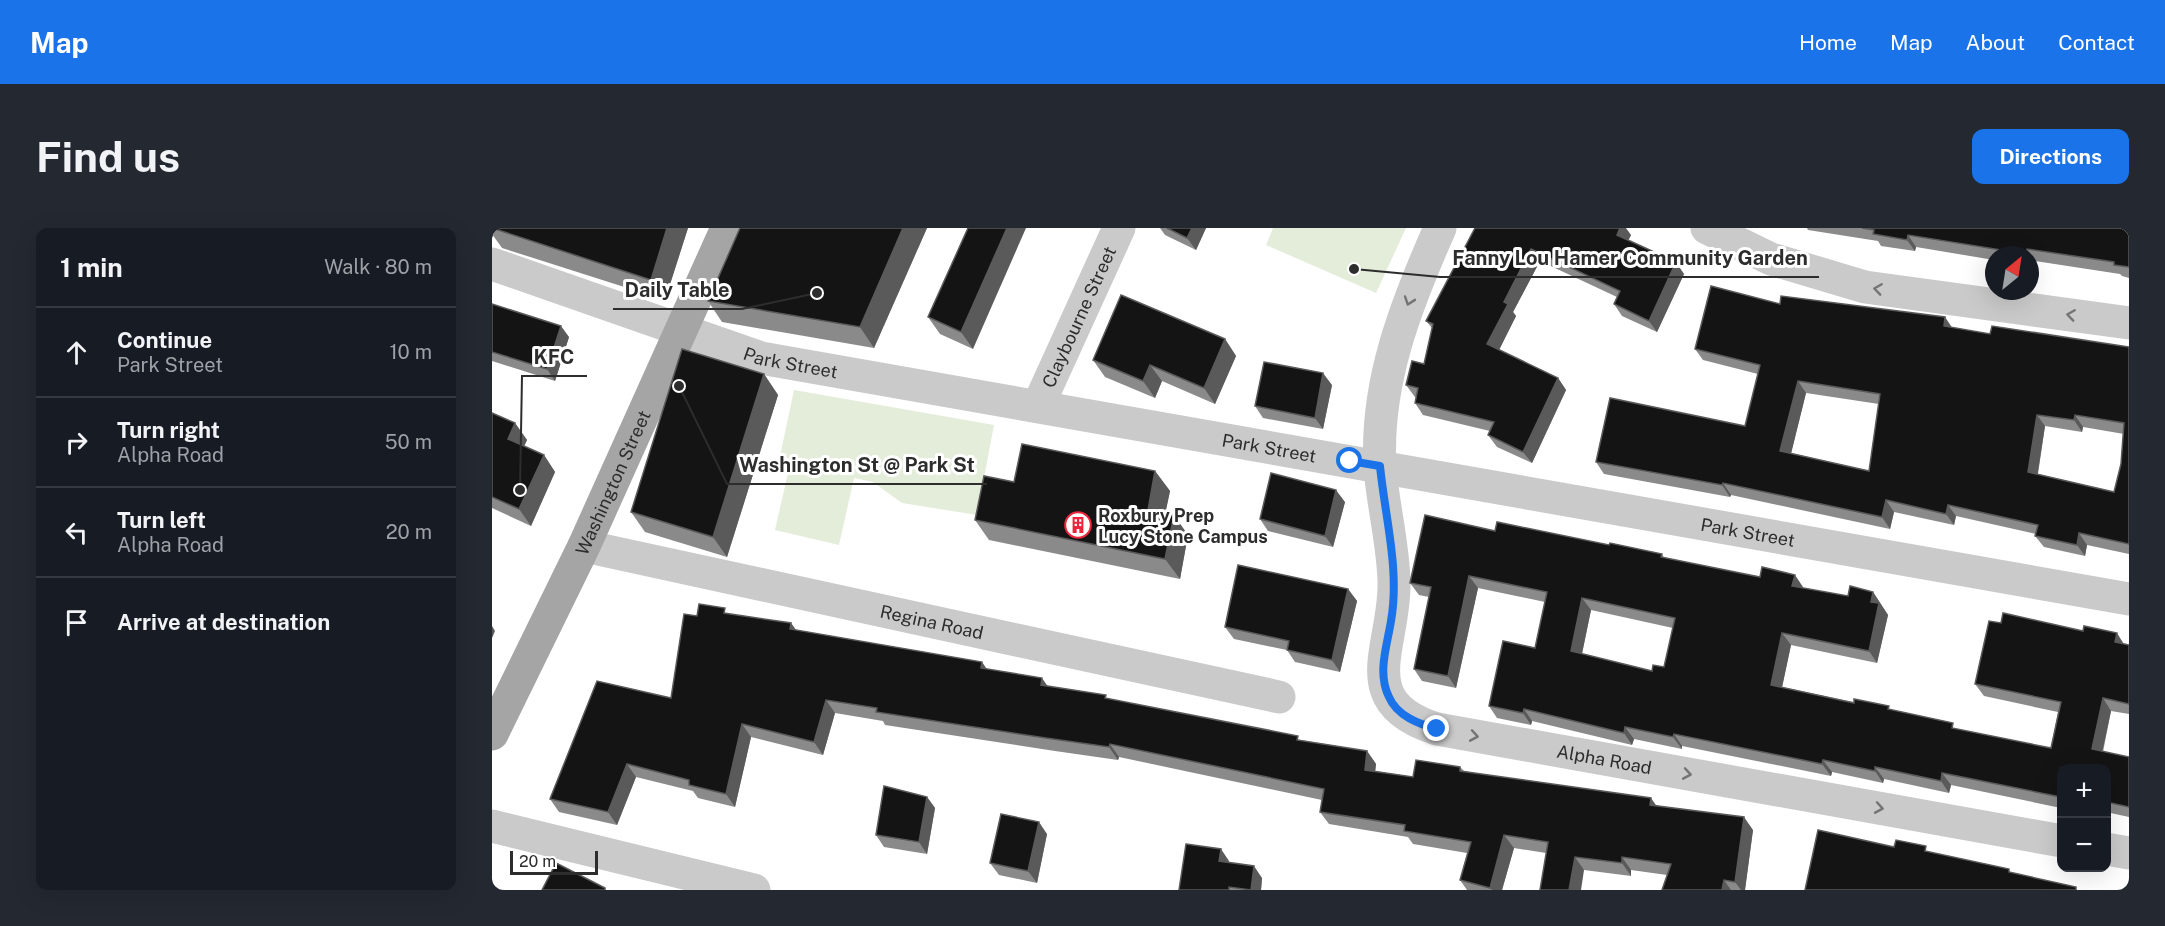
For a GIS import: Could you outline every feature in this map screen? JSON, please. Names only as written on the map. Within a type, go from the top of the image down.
[{"type":"main road","name":"Washington Street","points":[[492,733],[584,546],[679,329],[727,228]]},
{"type":"street","name":"Claybourne Street","points":[[1038,406],[1119,228]]},
{"type":"street","name":"Alpha Road","points":[[1440,228],[1416,282],[1391,353],[1383,406],[1380,466],[1394,588],[1383,677],[1395,707],[1412,720],[1437,729],[2057,840]]},
{"type":"street","points":[[1707,228],[1771,259],[1865,287],[2129,324]]},
{"type":"street","name":"Park Street","points":[[492,264],[761,358],[2129,598]]},
{"type":"street","name":"Regina Road","points":[[584,546],[1280,697]]},
{"type":"street","points":[[492,826],[754,890]]},
{"type":"street","points":[[2111,850],[2129,853]]},
{"type":"green space","points":[[1273,228],[1406,228],[1376,293],[1266,245]]},
{"type":"green space","points":[[794,390],[994,425],[977,515],[902,503],[873,482],[854,478],[839,545],[775,530],[790,464],[779,461]]},
{"type":"building","points":[[492,228],[667,228],[651,280]]},
{"type":"building","points":[[740,228],[903,228],[860,327],[708,301]]},
{"type":"building","points":[[968,228],[1007,228],[961,332],[928,317]]},
{"type":"building","points":[[1167,228],[1192,228],[1187,238]]},
{"type":"building","points":[[1475,228],[1620,228],[1617,235],[1676,262],[1649,321],[1614,304],[1620,291],[1531,249],[1504,302],[1508,304],[1487,344],[1558,378],[1523,452],[1488,435],[1494,422],[1415,403],[1418,388],[1406,385],[1412,361],[1424,364],[1433,324],[1426,321]]},
{"type":"building","points":[[1862,228],[2129,228],[2129,267],[2114,265],[2114,262],[2039,251],[2039,246],[1985,247],[1908,235],[1907,240],[1873,234],[1874,230]]},
{"type":"building","points":[[1711,286],[1780,304],[1781,296],[1945,317],[1944,326],[1990,334],[1992,326],[2129,347],[2129,544],[2079,533],[2077,545],[2035,536],[2038,525],[1948,505],[1946,514],[1886,500],[1882,517],[1723,483],[1722,485],[1596,462],[1610,398],[1745,426],[1760,365],[1695,349]],"holes":[[[1798,381],[1880,394],[1869,471],[1780,451]],[[2037,415],[2074,420],[2075,415],[2124,423],[2121,464],[2114,492],[2028,472]]]},
{"type":"building","points":[[1121,295],[1225,339],[1204,388],[1150,365],[1143,381],[1093,360]]},
{"type":"building","points":[[492,304],[561,326],[547,369],[492,352]]},
{"type":"building","points":[[682,349],[764,374],[713,537],[631,512]]},
{"type":"building","points":[[1264,362],[1323,373],[1315,418],[1255,406]]},
{"type":"building","points":[[492,413],[515,423],[508,439],[544,455],[519,509],[492,497]]},
{"type":"building","name":"Roxbury Prep Lucy Stone Campus","points":[[1022,444],[1155,471],[1148,510],[1174,515],[1165,559],[975,520],[984,476],[1014,482]]},
{"type":"building","points":[[1271,473],[1336,490],[1325,536],[1260,519]]},
{"type":"building","points":[[1425,515],[1495,531],[1497,522],[1609,545],[1610,543],[1662,554],[1661,557],[1760,577],[1762,567],[1795,575],[1792,586],[1848,596],[1850,586],[1873,592],[1871,602],[1879,603],[1869,651],[1782,633],[1771,685],[1854,703],[1854,699],[1889,706],[1888,709],[1953,723],[1952,728],[2051,748],[2061,702],[1975,684],[1989,621],[2001,623],[2003,613],[2083,631],[2084,626],[2117,633],[2115,642],[2129,645],[2129,704],[2103,698],[2092,749],[2129,757],[2129,807],[2111,803],[2111,764],[2057,764],[2057,796],[1942,773],[1941,781],[1875,767],[1875,771],[1823,760],[1822,764],[1674,734],[1673,737],[1625,727],[1624,733],[1524,709],[1523,713],[1489,706],[1503,641],[1535,648],[1547,592],[1469,576],[1448,676],[1414,669],[1431,587],[1410,583]],"holes":[[[1582,598],[1675,618],[1664,667],[1653,665],[1652,671],[1571,651]]]},
{"type":"building","points":[[1238,565],[1348,589],[1332,660],[1287,650],[1289,641],[1225,627]]},
{"type":"building","points":[[699,604],[725,608],[724,613],[791,623],[790,629],[982,662],[981,668],[1042,678],[1041,685],[1106,695],[1105,698],[1298,736],[1297,740],[1367,751],[1365,770],[1413,777],[1416,760],[1460,767],[1460,771],[1651,798],[1650,805],[1744,817],[1735,882],[1724,880],[1722,890],[1662,890],[1671,864],[1622,857],[1622,863],[1575,857],[1569,890],[1540,890],[1548,842],[1504,835],[1490,888],[1460,880],[1471,842],[1404,831],[1405,825],[1320,812],[1324,789],[1110,744],[1109,747],[876,712],[877,708],[826,700],[814,742],[742,724],[726,794],[689,785],[689,780],[627,764],[608,812],[550,799],[597,681],[671,698],[684,614],[697,616]]},
{"type":"building","points":[[884,786],[927,797],[919,842],[876,835]]},
{"type":"building","points":[[1001,814],[1039,822],[1028,871],[990,863]]},
{"type":"building","points":[[1818,830],[1894,847],[1896,840],[1926,846],[1925,851],[2009,869],[2009,872],[2076,887],[2076,890],[1805,890]]},
{"type":"building","points":[[1186,844],[1221,849],[1219,861],[1254,866],[1251,890],[1229,887],[1229,890],[1179,890]]},
{"type":"building","points":[[556,863],[605,888],[605,890],[542,890]]},
{"type":"place","name":"Fanny Lou Hamer Community Garden","points":[[1354,269]]},
{"type":"place","name":"Daily Table","points":[[817,293]]},
{"type":"place","name":"Washington St @ Park St","points":[[679,386]]},
{"type":"place","name":"KFC","points":[[520,490]]},
{"type":"place","name":"Roxbury Prep Lucy Stone Campus","points":[[1078,525]]},
{"type":"route","points":[[1350,461],[1380,466],[1394,572],[1394,604],[1383,665],[1385,688],[1389,698],[1402,714],[1437,729]]}]
